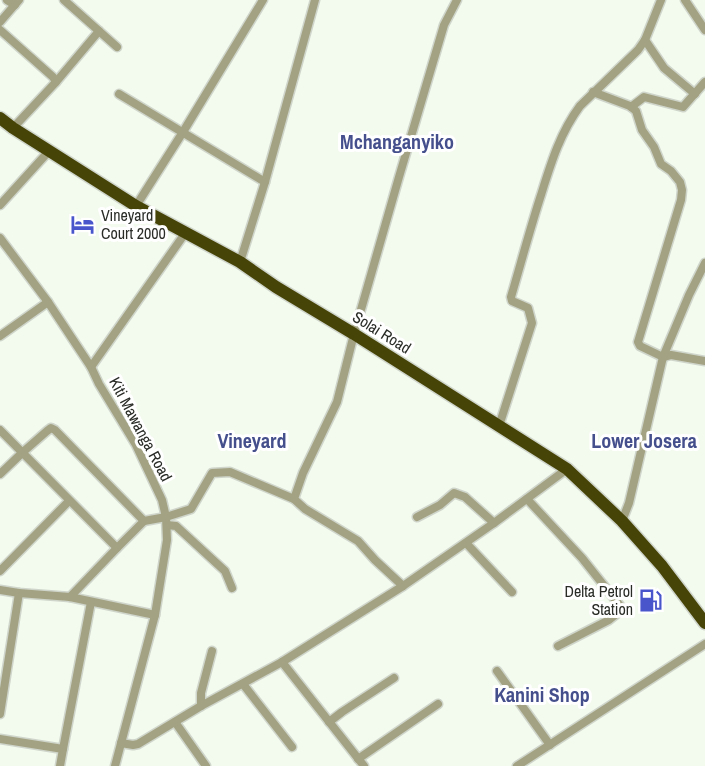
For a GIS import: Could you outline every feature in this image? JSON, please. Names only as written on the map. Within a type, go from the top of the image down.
[{"type":"highway","name":"Solai Road","points":[[0,118],[136,206],[240,262],[567,469],[622,521],[662,566],[705,623]]},
{"type":"street","points":[[64,0],[117,47]]},
{"type":"street","points":[[136,206],[263,0]]},
{"type":"street","points":[[240,262],[265,182],[315,0]]},
{"type":"street","points":[[294,499],[303,473],[337,402],[354,333],[444,25],[456,0]]},
{"type":"street","points":[[499,426],[532,323],[528,308],[516,304],[511,297],[556,147],[580,106],[638,50],[645,40],[661,0]]},
{"type":"street","points":[[685,0],[705,30]]},
{"type":"street","points":[[0,22],[14,2]]},
{"type":"street","points":[[0,30],[56,82]]},
{"type":"street","points":[[13,128],[99,31]]},
{"type":"street","points":[[645,40],[664,68],[695,94]]},
{"type":"street","points":[[632,107],[644,97],[683,107],[705,82]]},
{"type":"street","points":[[593,92],[632,107],[636,111],[642,130],[654,147],[661,164],[677,177],[682,190],[639,342],[640,346],[663,357],[671,355],[705,361]]},
{"type":"street","points":[[119,94],[265,182]]},
{"type":"street","points":[[0,205],[50,150]]},
{"type":"street","points":[[92,367],[186,232]]},
{"type":"street","name":"Kiti Mawanga Road","points":[[0,238],[48,302],[92,367],[99,384],[136,445],[162,500],[167,521],[167,540],[155,615],[115,766]]},
{"type":"street","points":[[622,521],[629,503],[663,357],[705,263]]},
{"type":"street","points":[[0,336],[48,302]]},
{"type":"street","points":[[0,474],[47,431],[51,428],[55,429],[144,521]]},
{"type":"street","points":[[0,430],[117,548]]},
{"type":"street","points":[[121,742],[138,744],[201,706],[282,662],[403,586],[567,469]]},
{"type":"street","points":[[70,597],[144,521],[167,521],[191,509],[212,473],[230,472],[294,499],[305,509],[358,541],[403,586]]},
{"type":"street","points":[[417,517],[440,505],[454,494],[465,497],[494,523]]},
{"type":"street","points":[[527,499],[582,558],[621,608],[609,620],[558,646]]},
{"type":"street","points":[[0,571],[69,501]]},
{"type":"street","points":[[167,521],[176,526],[225,571],[232,588]]},
{"type":"street","points":[[466,543],[512,592]]},
{"type":"street","points":[[0,590],[19,594],[70,597],[155,615]]},
{"type":"street","points":[[0,714],[19,594]]},
{"type":"street","points":[[60,766],[91,602]]},
{"type":"street","points":[[517,766],[530,763],[550,746],[705,644]]},
{"type":"street","points":[[201,706],[201,693],[212,651]]},
{"type":"street","points":[[282,662],[361,762],[438,704]]},
{"type":"street","points":[[497,671],[550,746]]},
{"type":"street","points":[[329,722],[394,678]]},
{"type":"street","points":[[243,684],[292,747]]},
{"type":"street","points":[[175,722],[206,766]]},
{"type":"street","points":[[0,739],[63,748]]},
{"type":"place","name":"Vineyard Court 2000","points":[[83,224]]},
{"type":"place","name":"Delta Petrol Station","points":[[651,600]]},
{"type":"district","name":"Mchanganyiko","points":[[397,142]]},
{"type":"district","name":"Vineyard","points":[[252,441]]},
{"type":"district","name":"Lower Josera","points":[[644,441]]},
{"type":"district","name":"Kanini Shop","points":[[542,695]]}]
